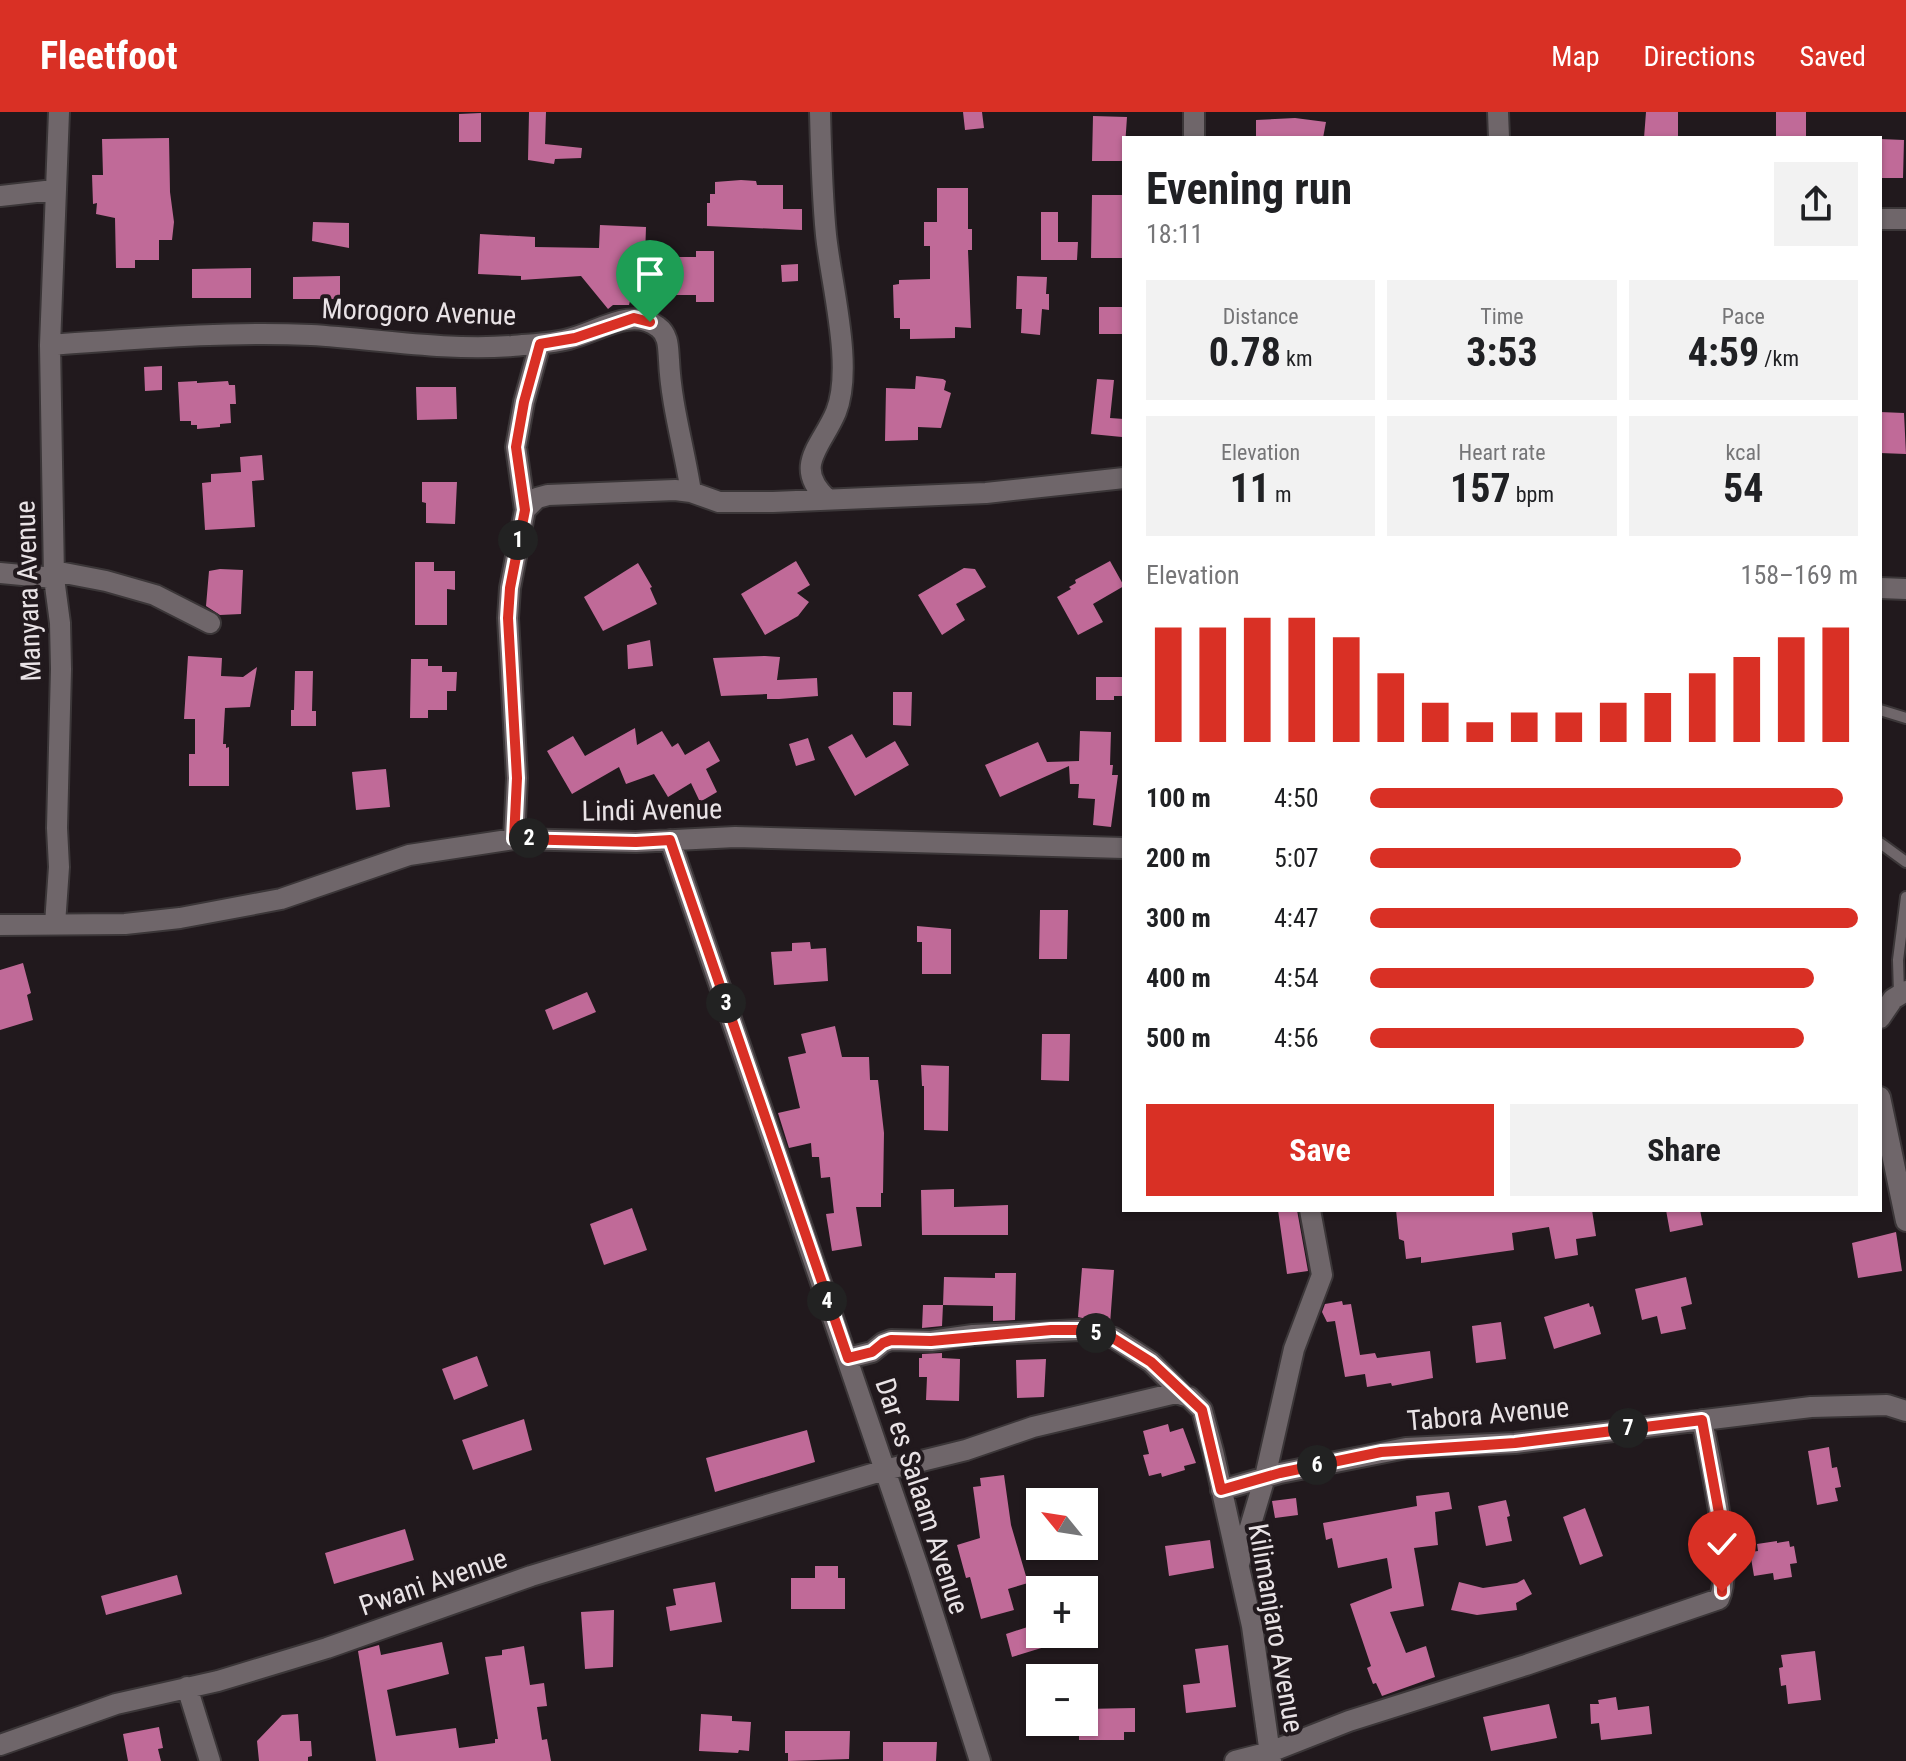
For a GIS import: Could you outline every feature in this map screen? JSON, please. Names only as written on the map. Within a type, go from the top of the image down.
[{"type":"street","name":"Manyara Avenue","points":[[55,924],[59,867],[61,669],[60,623],[54,575],[50,345],[59,112]]},
{"type":"street","points":[[820,112],[826,234],[842,361],[842,385],[837,409],[811,463],[812,480],[827,499]]},
{"type":"street","points":[[1194,112],[1194,136]]},
{"type":"street","points":[[1498,112],[1499,136]]},
{"type":"street","points":[[0,196],[54,190]]},
{"type":"street","points":[[1882,219],[1906,219]]},
{"type":"street","name":"Morogoro Avenue","points":[[50,345],[269,334],[459,348],[540,344],[575,338],[634,318],[644,319],[662,330],[668,343],[674,414],[691,492]]},
{"type":"street","points":[[514,839],[517,778],[508,618],[510,588],[525,510],[516,447],[524,402],[540,344]]},
{"type":"street","points":[[525,510],[537,498],[548,495],[653,490],[691,492],[709,500],[728,503],[986,493],[1122,478]]},
{"type":"street","points":[[0,573],[106,581],[155,595],[210,623]]},
{"type":"street","points":[[1882,588],[1906,589]]},
{"type":"street","name":"Lindi Avenue","points":[[0,925],[155,922],[247,907],[281,899],[409,855],[514,839],[636,842],[735,837],[1122,848]]},
{"type":"street","name":"Dar es Salaam Avenue","points":[[670,840],[848,1358],[980,1761]]},
{"type":"street","points":[[1882,1014],[1902,993]]},
{"type":"street","points":[[1882,1107],[1906,1221]]},
{"type":"street","points":[[1238,1568],[1265,1477],[1294,1349],[1322,1275],[1310,1212]]},
{"type":"street","name":"Kilimanjaro Avenue","points":[[848,1358],[872,1352],[891,1340],[931,1341],[973,1335],[1080,1330],[1114,1338],[1151,1362],[1202,1410],[1252,1626],[1270,1756]]},
{"type":"street","points":[[885,1470],[966,1450],[1033,1427],[1115,1406],[1183,1394]]},
{"type":"street","name":"Tabora Avenue","points":[[1221,1490],[1361,1455],[1406,1448],[1515,1443],[1748,1413],[1853,1405],[1887,1405],[1906,1411]]},
{"type":"street","points":[[1235,1761],[1270,1756],[1349,1721],[1719,1599],[1724,1580],[1721,1524],[1702,1420]]},
{"type":"street","name":"Pwani Avenue","points":[[0,1745],[116,1704],[327,1648],[531,1576],[885,1470]]},
{"type":"street","points":[[187,1687],[210,1761]]},
{"type":"lane","points":[[1882,711],[1906,718]]},
{"type":"lane","points":[[1882,844],[1906,862]]},
{"type":"lane","points":[[1902,993],[1898,960],[1906,897]]},
{"type":"building","points":[[529,112],[546,112],[545,144],[582,148],[581,158],[555,159],[554,164],[528,160]]},
{"type":"building","points":[[963,112],[982,112],[984,128],[965,130]]},
{"type":"building","points":[[1646,112],[1678,112],[1678,136],[1644,136]]},
{"type":"building","points":[[1776,112],[1806,112],[1806,136],[1776,136]]},
{"type":"building","points":[[481,113],[481,142],[459,142],[459,114]]},
{"type":"building","points":[[1093,116],[1127,117],[1126,136],[1122,136],[1122,161],[1092,161]]},
{"type":"building","points":[[1295,118],[1326,122],[1323,136],[1256,136],[1256,120]]},
{"type":"building","points":[[169,138],[174,222],[172,240],[159,240],[159,260],[135,260],[135,268],[116,268],[115,218],[96,214],[97,203],[93,204],[92,175],[103,175],[102,139]]},
{"type":"building","points":[[1882,139],[1904,140],[1903,178],[1882,178]]},
{"type":"building","points":[[756,181],[757,185],[783,185],[783,209],[802,209],[802,230],[707,226],[707,203],[710,203],[710,194],[715,194],[715,182]]},
{"type":"building","points":[[937,188],[968,188],[968,229],[972,229],[972,250],[968,250],[971,328],[955,327],[955,338],[910,339],[910,329],[900,329],[900,318],[894,318],[893,285],[899,284],[899,280],[930,279],[930,246],[924,246],[924,222],[937,222]]},
{"type":"building","points":[[1092,195],[1122,195],[1122,258],[1091,258]]},
{"type":"building","points":[[1041,212],[1058,212],[1058,242],[1078,242],[1077,260],[1041,260]]},
{"type":"building","points":[[313,222],[349,223],[349,248],[312,241]]},
{"type":"building","points":[[600,225],[646,227],[645,257],[696,257],[696,251],[714,251],[714,302],[696,302],[696,295],[637,295],[637,300],[630,301],[629,305],[613,305],[608,309],[581,276],[521,280],[521,276],[478,274],[480,234],[535,237],[535,247],[599,248]]},
{"type":"building","points":[[798,264],[798,281],[782,282],[781,265]]},
{"type":"building","points":[[251,268],[251,298],[192,298],[192,269]]},
{"type":"building","points":[[340,276],[340,299],[293,299],[293,277]]},
{"type":"building","points":[[1017,276],[1047,277],[1049,310],[1042,309],[1040,335],[1021,333],[1022,309],[1016,309]]},
{"type":"building","points":[[1099,307],[1122,307],[1122,334],[1099,334]]},
{"type":"building","points":[[162,366],[162,390],[145,391],[144,367]]},
{"type":"building","points":[[916,376],[946,381],[944,390],[951,393],[941,428],[918,427],[918,440],[885,441],[886,388],[915,389]]},
{"type":"building","points":[[1097,379],[1114,380],[1110,418],[1122,419],[1122,437],[1091,434]]},
{"type":"building","points":[[228,381],[229,385],[235,385],[236,404],[230,404],[231,423],[197,429],[191,421],[180,421],[178,382]]},
{"type":"building","points":[[416,387],[456,387],[457,419],[417,420]]},
{"type":"building","points":[[1882,412],[1904,413],[1906,454],[1882,453]]},
{"type":"building","points":[[262,455],[264,480],[252,481],[255,527],[205,530],[202,483],[211,482],[211,474],[241,472],[240,457]]},
{"type":"building","points":[[422,482],[457,482],[455,524],[426,523]]},
{"type":"building","points":[[796,561],[810,585],[797,593],[809,602],[798,616],[765,635],[741,594]]},
{"type":"building","points":[[1110,561],[1122,582],[1122,587],[1093,604],[1103,622],[1078,635],[1057,597],[1071,589],[1069,587],[1076,583],[1075,580]]},
{"type":"building","points":[[415,562],[434,562],[434,571],[455,571],[455,590],[447,589],[447,625],[415,625]]},
{"type":"building","points":[[638,563],[652,587],[657,604],[603,631],[584,597]]},
{"type":"building","points":[[964,568],[975,569],[986,587],[956,604],[965,620],[942,635],[918,595]]},
{"type":"building","points":[[243,570],[241,614],[220,615],[206,606],[209,571]]},
{"type":"building","points":[[650,640],[653,666],[628,669],[627,645]]},
{"type":"building","points":[[188,656],[222,658],[221,676],[243,677],[257,667],[250,707],[225,708],[223,744],[229,747],[229,786],[189,786],[189,754],[195,754],[195,719],[184,719]]},
{"type":"building","points":[[780,657],[777,680],[817,678],[818,696],[767,699],[767,694],[721,696],[713,658]]},
{"type":"building","points":[[411,659],[428,659],[428,666],[442,666],[442,672],[457,672],[456,691],[447,691],[447,710],[428,710],[428,718],[410,718]]},
{"type":"building","points":[[295,671],[313,671],[312,711],[316,711],[316,726],[291,726]]},
{"type":"building","points":[[1096,677],[1122,677],[1122,696],[1114,696],[1114,700],[1096,700]]},
{"type":"building","points":[[893,692],[912,692],[911,726],[893,725]]},
{"type":"building","points":[[635,728],[637,745],[662,731],[672,747],[678,743],[685,755],[709,741],[720,761],[706,769],[717,792],[700,802],[691,783],[668,797],[654,774],[626,784],[619,767],[572,794],[547,751],[573,736],[585,756]]},
{"type":"building","points":[[1080,731],[1111,732],[1110,765],[1113,765],[1112,775],[1118,775],[1111,827],[1093,825],[1095,799],[1078,798],[1079,784],[1070,784],[1069,766],[1000,797],[985,765],[1038,742],[1047,762],[1079,761]]},
{"type":"building","points":[[852,734],[866,758],[895,741],[909,765],[855,796],[828,747]]},
{"type":"building","points":[[808,738],[815,760],[796,766],[789,744]]},
{"type":"building","points":[[386,769],[390,807],[356,810],[352,772]]},
{"type":"building","points":[[1040,910],[1068,910],[1067,959],[1039,959]]},
{"type":"building","points":[[917,926],[951,929],[951,974],[922,974],[922,942],[917,942]]},
{"type":"building","points":[[810,942],[811,949],[826,948],[828,981],[774,985],[771,952],[792,951],[792,943]]},
{"type":"building","points":[[23,963],[31,993],[27,995],[33,1020],[0,1030],[0,970]]},
{"type":"building","points":[[587,992],[596,1012],[553,1030],[545,1010]]},
{"type":"building","points":[[835,1026],[842,1057],[869,1057],[870,1080],[878,1080],[884,1133],[881,1207],[856,1207],[862,1246],[832,1251],[826,1214],[834,1213],[830,1177],[821,1178],[819,1157],[812,1157],[811,1143],[789,1148],[778,1113],[800,1108],[788,1057],[806,1053],[801,1034]]},
{"type":"building","points":[[1042,1034],[1070,1034],[1069,1081],[1041,1080]]},
{"type":"building","points":[[921,1065],[949,1066],[948,1131],[924,1130]]},
{"type":"building","points":[[954,1189],[954,1207],[1008,1205],[1008,1235],[922,1235],[921,1190]]},
{"type":"building","points":[[632,1208],[647,1250],[604,1265],[590,1224]]},
{"type":"building","points":[[1278,1212],[1297,1212],[1308,1271],[1287,1274]]},
{"type":"building","points":[[1396,1212],[1592,1212],[1596,1236],[1576,1239],[1578,1255],[1555,1259],[1549,1227],[1512,1233],[1514,1250],[1421,1263],[1421,1257],[1406,1259],[1404,1241],[1399,1239]]},
{"type":"building","points":[[1666,1212],[1700,1212],[1703,1225],[1670,1232]]},
{"type":"building","points":[[1896,1232],[1902,1271],[1858,1278],[1852,1243]]},
{"type":"building","points":[[1082,1268],[1114,1270],[1110,1324],[1078,1317]]},
{"type":"building","points":[[995,1273],[1016,1273],[1015,1320],[993,1321],[993,1306],[943,1305],[944,1277],[995,1278]]},
{"type":"building","points":[[1686,1277],[1692,1304],[1681,1307],[1686,1329],[1661,1334],[1657,1316],[1642,1320],[1635,1289]]},
{"type":"building","points":[[1342,1301],[1343,1305],[1351,1304],[1360,1355],[1375,1353],[1377,1358],[1430,1351],[1433,1378],[1367,1387],[1365,1374],[1345,1377],[1335,1321],[1327,1322],[1322,1312],[1325,1304]]},
{"type":"building","points":[[1589,1303],[1590,1307],[1593,1306],[1601,1334],[1554,1349],[1544,1317]]},
{"type":"building","points":[[923,1305],[943,1305],[942,1326],[922,1328]]},
{"type":"building","points":[[1501,1322],[1506,1359],[1476,1363],[1472,1326]]},
{"type":"building","points":[[942,1353],[942,1358],[960,1359],[959,1401],[926,1400],[927,1377],[919,1377],[919,1358],[922,1354]]},
{"type":"building","points":[[477,1356],[488,1386],[454,1400],[442,1369]]},
{"type":"building","points":[[1046,1359],[1044,1397],[1017,1398],[1016,1360]]},
{"type":"building","points":[[524,1419],[532,1450],[473,1470],[462,1440]]},
{"type":"building","points":[[1168,1424],[1170,1432],[1183,1428],[1196,1463],[1162,1477],[1161,1473],[1149,1476],[1143,1455],[1149,1454],[1143,1431]]},
{"type":"building","points":[[807,1430],[815,1462],[715,1492],[706,1458]]},
{"type":"building","points":[[1829,1447],[1832,1468],[1837,1467],[1841,1487],[1835,1488],[1838,1501],[1817,1505],[1808,1451]]},
{"type":"building","points":[[1004,1475],[1011,1525],[1026,1576],[1026,1584],[1008,1589],[1014,1610],[981,1619],[970,1577],[966,1578],[957,1545],[980,1538],[973,1487],[981,1486],[980,1478]]},
{"type":"building","points":[[1449,1492],[1452,1509],[1435,1512],[1438,1545],[1414,1548],[1424,1606],[1390,1612],[1406,1653],[1426,1646],[1435,1677],[1382,1696],[1367,1668],[1371,1666],[1350,1604],[1392,1588],[1387,1558],[1338,1568],[1332,1538],[1326,1540],[1323,1523],[1417,1506],[1416,1496]]},
{"type":"building","points":[[1296,1498],[1298,1515],[1275,1518],[1272,1501]]},
{"type":"building","points":[[1506,1500],[1512,1541],[1486,1546],[1478,1506]]},
{"type":"building","points":[[1585,1508],[1603,1556],[1580,1565],[1563,1517]]},
{"type":"building","points":[[405,1529],[414,1560],[334,1584],[325,1553]]},
{"type":"building","points":[[1210,1540],[1214,1568],[1169,1576],[1165,1546]]},
{"type":"building","points":[[1789,1541],[1790,1547],[1794,1546],[1797,1563],[1790,1564],[1792,1577],[1774,1580],[1773,1573],[1754,1576],[1750,1552],[1758,1551],[1757,1544]]},
{"type":"building","points":[[815,1566],[838,1566],[838,1578],[845,1578],[845,1609],[791,1609],[791,1578],[815,1578]]},
{"type":"building","points":[[177,1575],[182,1594],[106,1615],[101,1596]]},
{"type":"building","points":[[1524,1579],[1532,1594],[1516,1603],[1517,1610],[1477,1615],[1451,1610],[1459,1582],[1483,1588],[1517,1583]]},
{"type":"building","points":[[715,1582],[722,1622],[670,1631],[666,1607],[676,1605],[673,1589]]},
{"type":"building","points":[[614,1610],[613,1667],[585,1669],[581,1612]]},
{"type":"building","points":[[1026,1628],[1026,1648],[1041,1648],[1012,1657],[1006,1634]]},
{"type":"building","points":[[442,1642],[449,1674],[387,1690],[396,1736],[456,1728],[459,1748],[495,1743],[498,1739],[485,1657],[502,1655],[502,1650],[524,1646],[530,1685],[544,1683],[547,1706],[537,1707],[542,1740],[547,1739],[551,1761],[376,1761],[358,1651],[379,1645],[381,1655]]},
{"type":"building","points":[[1228,1645],[1236,1707],[1186,1713],[1183,1685],[1200,1683],[1195,1649]]},
{"type":"building","points":[[1815,1651],[1821,1700],[1788,1704],[1786,1685],[1781,1686],[1781,1655]]},
{"type":"building","points":[[1616,1697],[1618,1710],[1649,1706],[1652,1734],[1601,1740],[1599,1723],[1591,1724],[1590,1704]]},
{"type":"building","points":[[1549,1704],[1557,1738],[1491,1751],[1483,1717]]},
{"type":"building","points":[[1135,1708],[1135,1732],[1124,1732],[1124,1740],[1079,1740],[1079,1736],[1098,1736],[1098,1709]]},
{"type":"building","points":[[298,1714],[300,1741],[311,1741],[312,1756],[308,1757],[308,1761],[259,1761],[257,1741],[282,1715]]},
{"type":"building","points":[[701,1714],[732,1716],[732,1721],[751,1722],[749,1751],[699,1751]]},
{"type":"building","points":[[159,1727],[163,1748],[158,1749],[161,1761],[128,1761],[123,1734]]},
{"type":"building","points":[[785,1731],[850,1731],[849,1759],[788,1761]]},
{"type":"building","points":[[883,1742],[937,1742],[936,1761],[883,1761]]},
{"type":"route","points":[[650,322],[634,318],[575,338],[540,344],[524,402],[516,447],[525,510],[515,551],[508,618],[517,778],[514,839],[670,840],[848,1358],[872,1352],[891,1340],[931,1341],[1051,1330],[1080,1330],[1108,1335],[1151,1362],[1202,1410],[1221,1490],[1280,1473],[1406,1448],[1515,1443],[1702,1420],[1721,1524],[1722,1592]]}]
